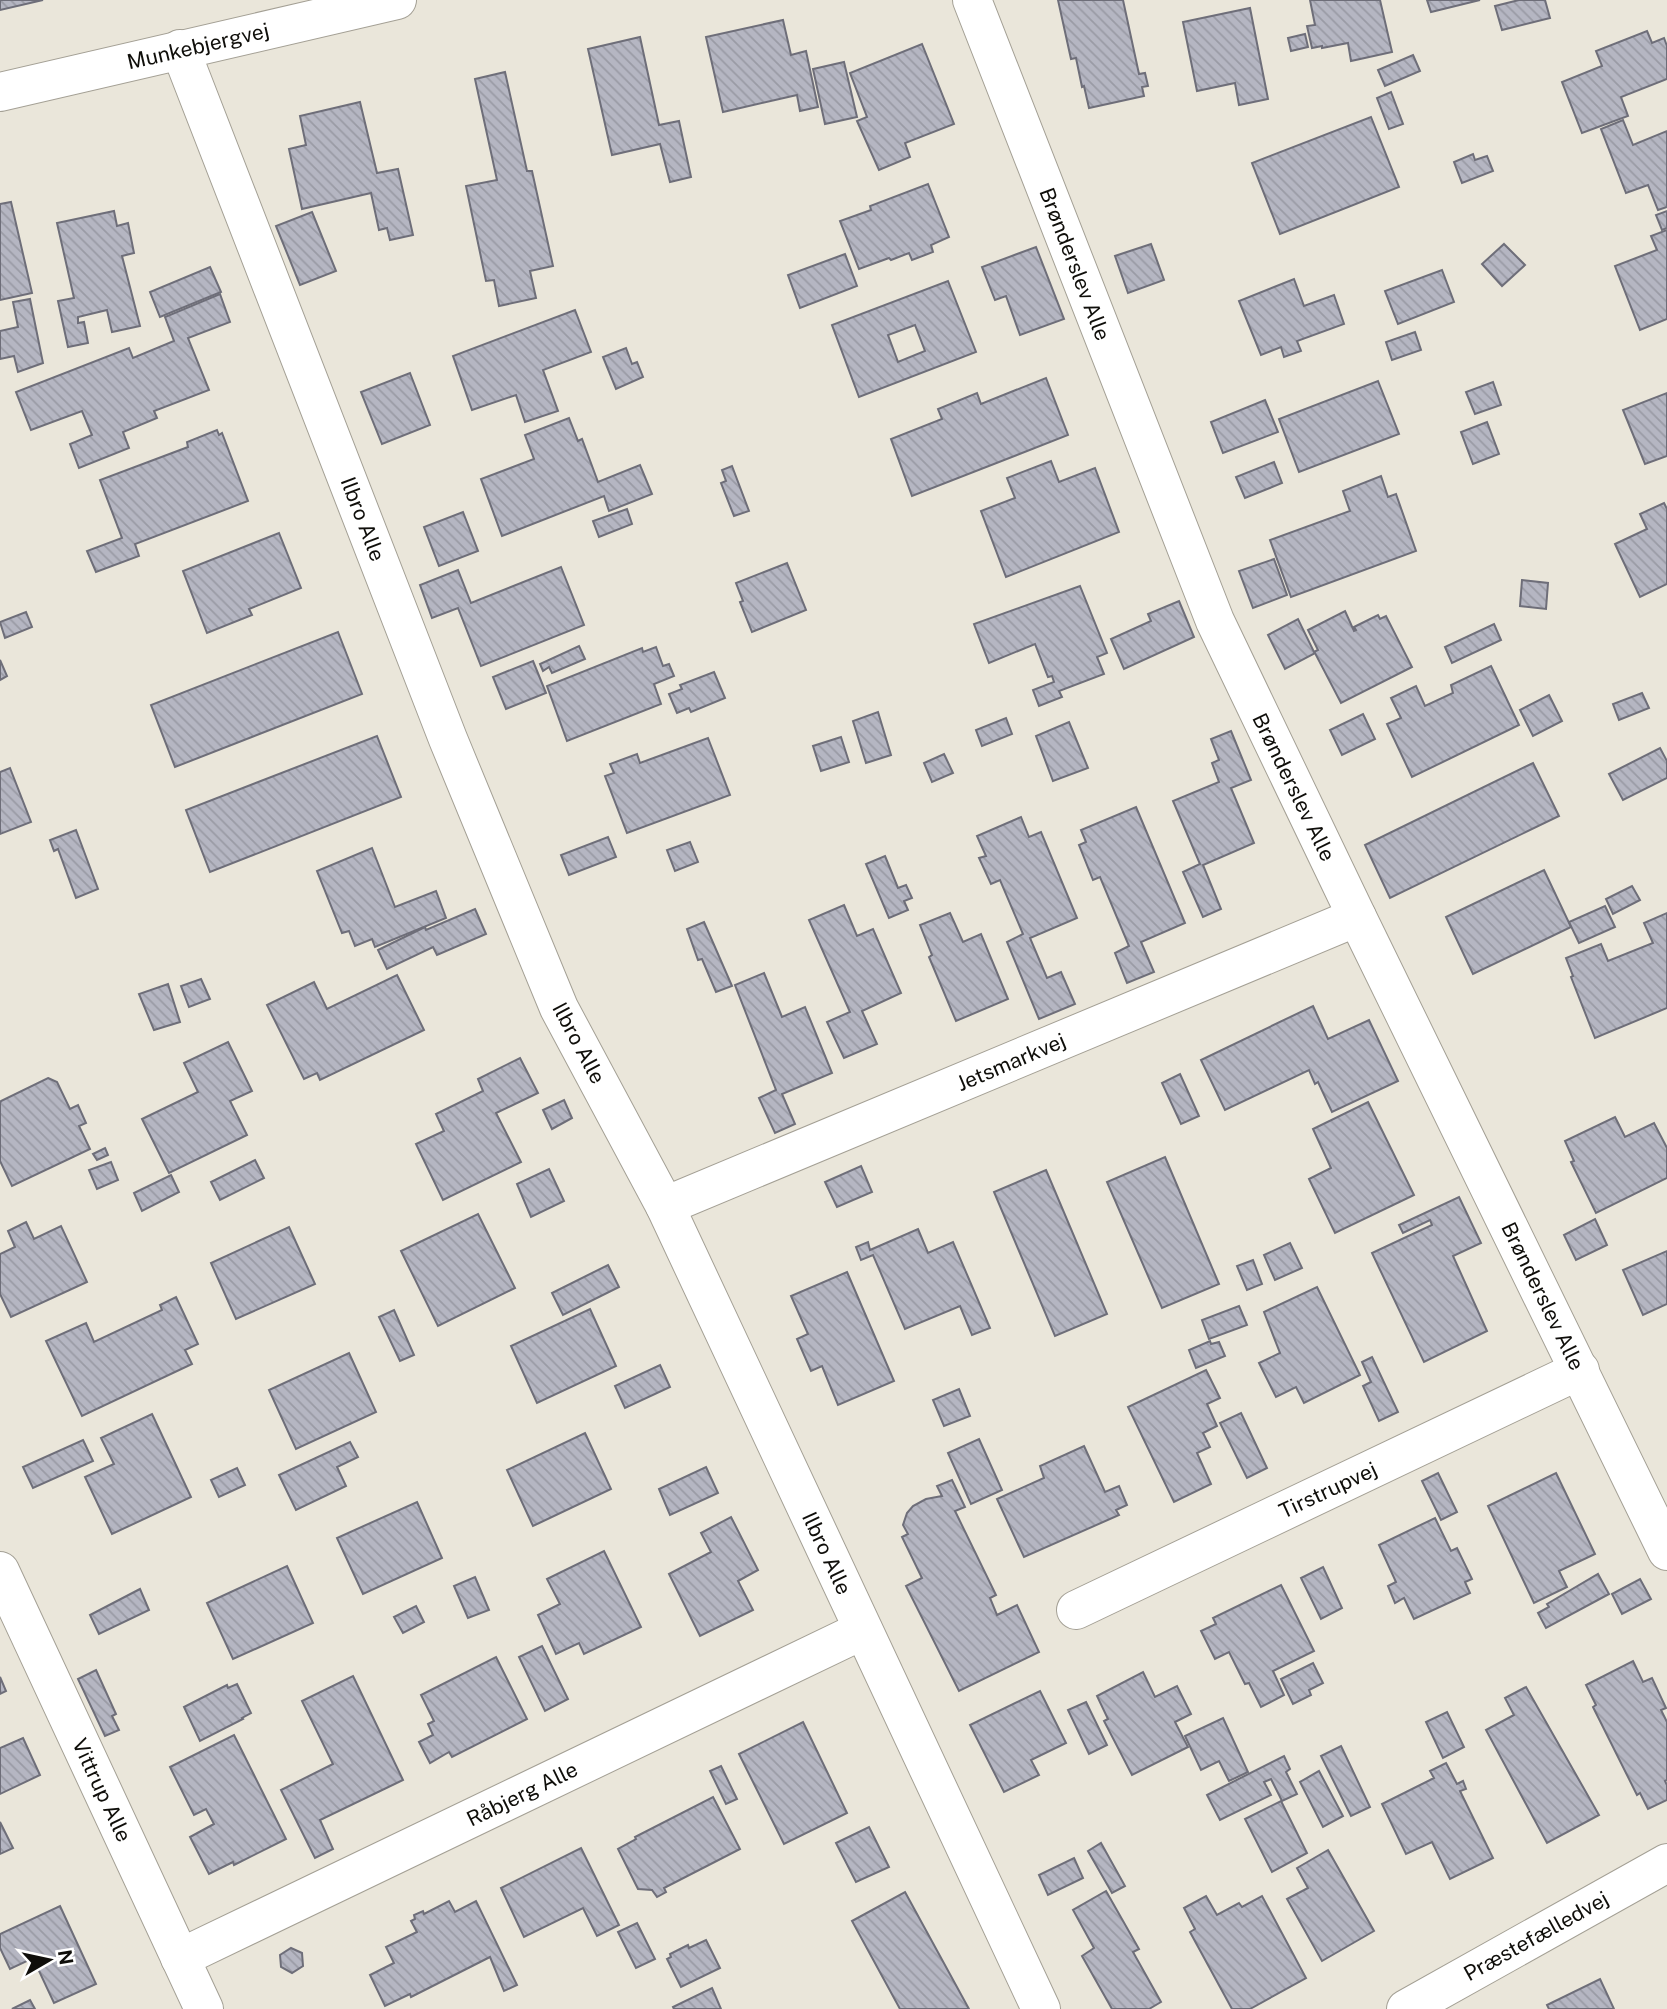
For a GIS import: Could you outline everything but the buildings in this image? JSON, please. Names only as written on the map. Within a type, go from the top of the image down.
[{"type":"street","name":"Munkebjergvej","points":[[0,92],[397,0]]},
{"type":"street","name":"Brønderslev Alle","points":[[972,0],[1215,621],[1357,918],[1667,1550]]},
{"type":"street","name":"Ilbro Alle","points":[[180,49],[448,739],[559,1008],[666,1206],[1041,2009]]},
{"type":"street","name":"Jetsmarkvej","points":[[666,1206],[1357,918]]},
{"type":"street","name":"Tirstrupvej","points":[[1076,1610],[1580,1370]]},
{"type":"street","name":"Vittrup Alle","points":[[0,1571],[204,2009]]},
{"type":"street","name":"Råbjerg Alle","points":[[180,1958],[863,1630]]},
{"type":"street","name":"Præstefælledvej","points":[[1406,2009],[1667,1863]]}]
